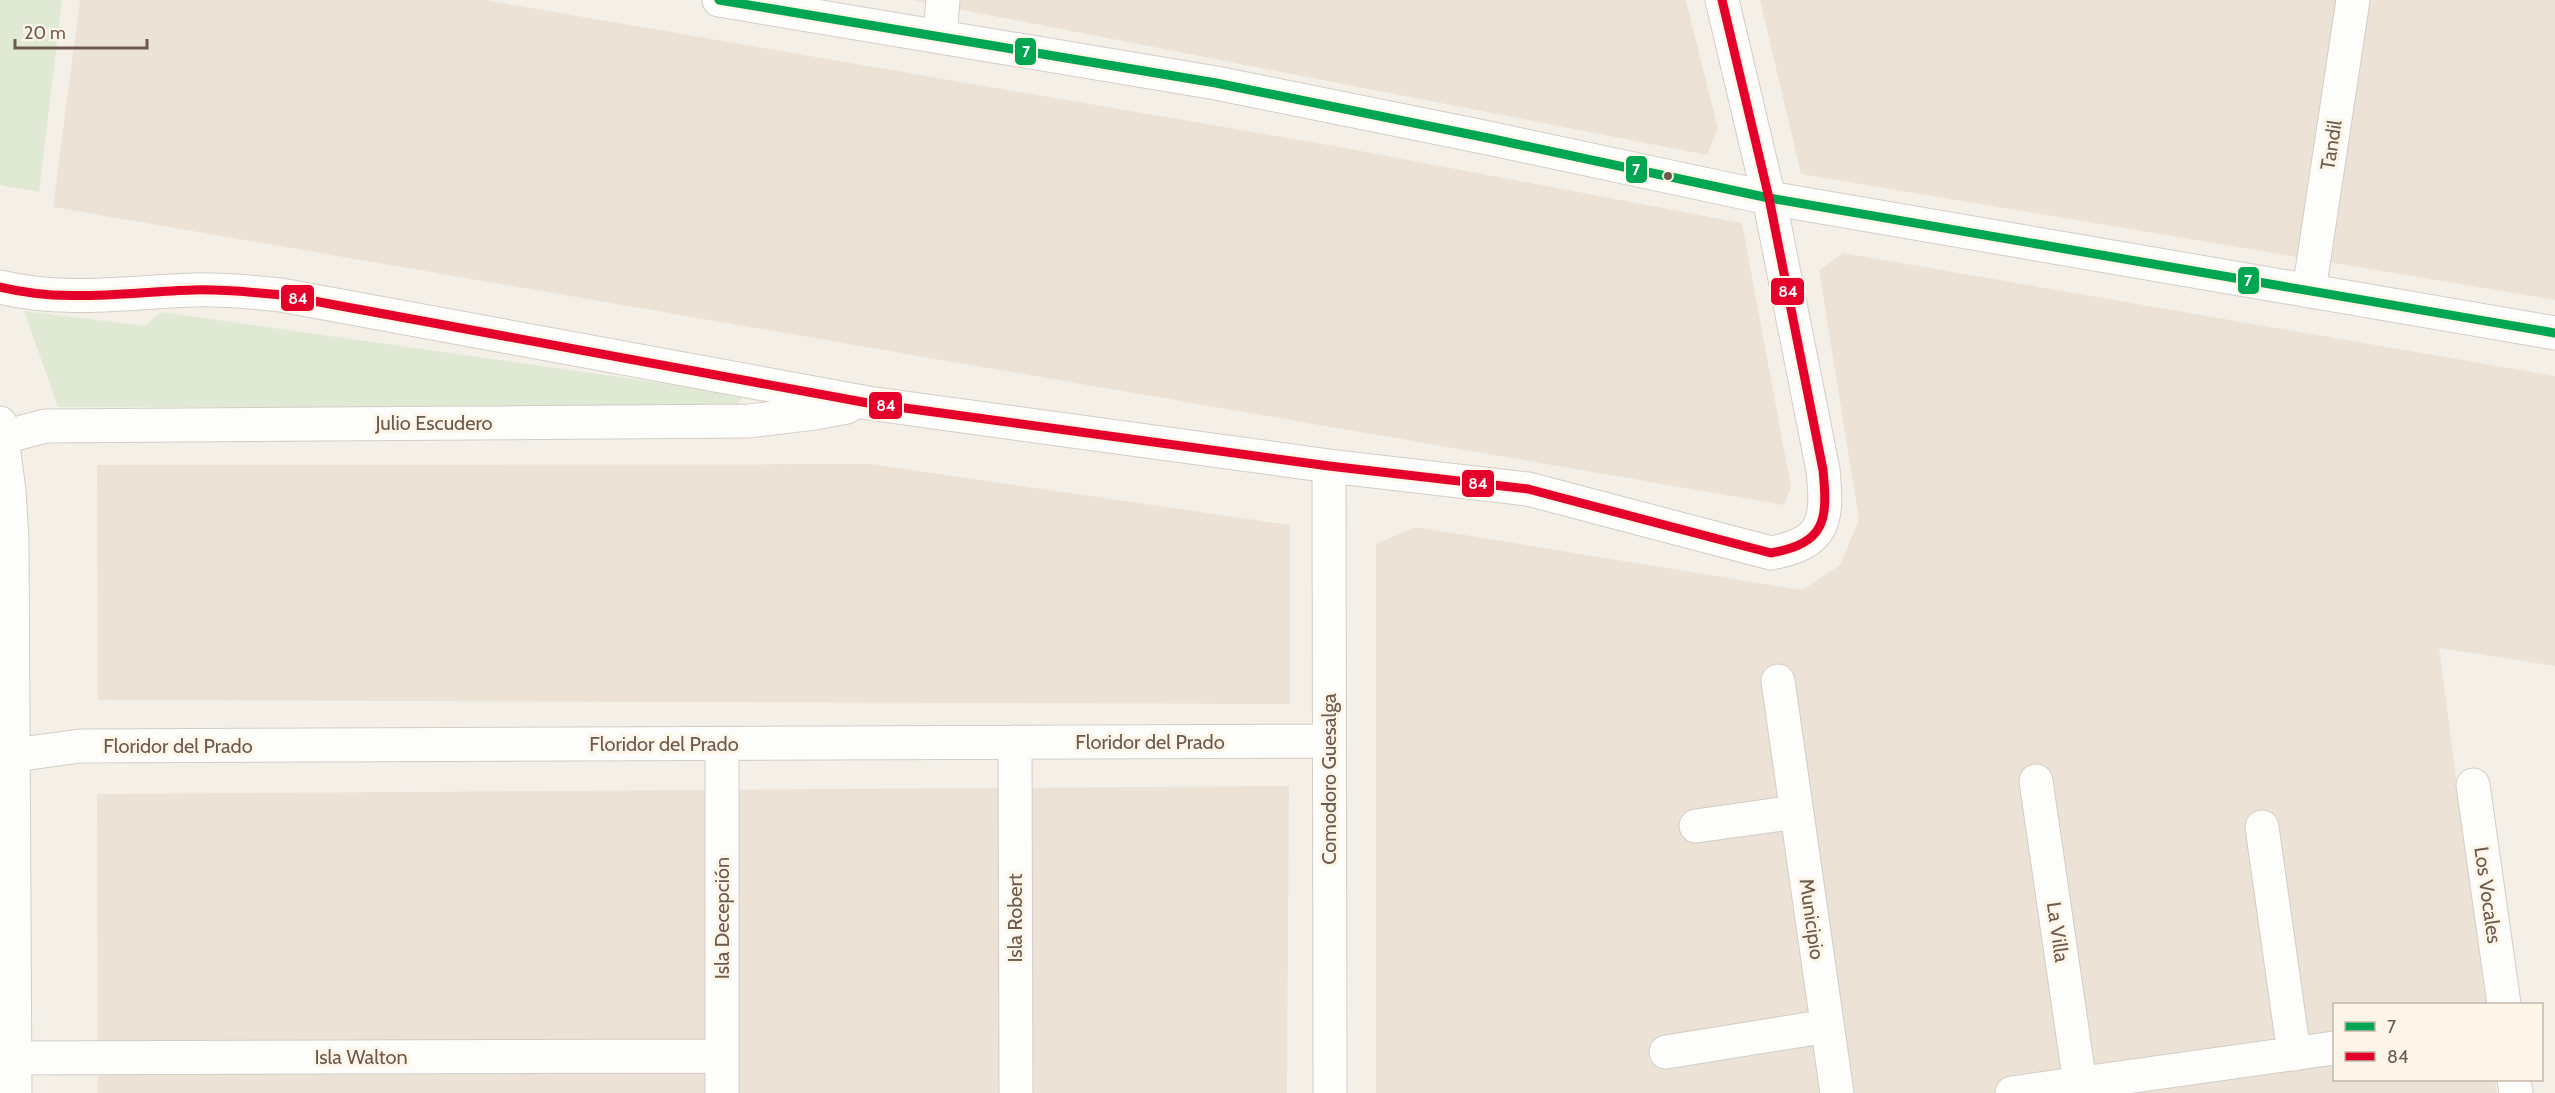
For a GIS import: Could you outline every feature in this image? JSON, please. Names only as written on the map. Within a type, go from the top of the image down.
[{"type":"street","points":[[719,0],[940,35],[1227,86],[1769,198],[2555,333]]},
{"type":"street","points":[[940,35],[943,0]]},
{"type":"street","points":[[0,287],[38,294],[97,297],[192,290],[231,290],[281,295],[868,403],[1329,466],[1528,489],[1771,553],[1794,549],[1810,540],[1822,523],[1826,498],[1823,470],[1769,198],[1722,0]]},
{"type":"street","name":"Tandil","points":[[2309,291],[2353,0]]},
{"type":"street","name":"Julio Escudero","points":[[1,433],[45,426],[749,421],[815,413],[868,403]]},
{"type":"street","points":[[1,433],[12,538],[7,756],[7,1058],[15,1093]]},
{"type":"street","name":"Comodoro Guesalga","points":[[1329,466],[1330,1093]]},
{"type":"street","name":"Municipio","points":[[1778,681],[1837,1093]]},
{"type":"street","name":"Floridor del Prado","points":[[7,756],[80,746],[1329,741]]},
{"type":"street","name":"Isla Robert","points":[[1015,742],[1016,1093]]},
{"type":"street","name":"Isla Decepción","points":[[722,744],[722,1093]]},
{"type":"street","name":"La Villa","points":[[2036,781],[2080,1084]]},
{"type":"street","name":"Los Vocales","points":[[2473,785],[2504,1003]]},
{"type":"street","points":[[1696,826],[1796,812]]},
{"type":"street","points":[[2262,827],[2294,1054]]},
{"type":"street","points":[[1666,1052],[1827,1026]]},
{"type":"street","points":[[2012,1093],[2333,1048]]},
{"type":"street","name":"Isla Walton","points":[[7,1058],[722,1056]]},
{"type":"shaded area","points":[[80,0],[485,0],[1334,146],[1742,223],[1791,487],[1784,505],[53,207]]},
{"type":"shaded area","points":[[912,0],[1686,0],[1718,128],[1707,155]]},
{"type":"shaded area","points":[[1760,0],[2555,0],[2555,300],[1801,174]]},
{"type":"shaded area","points":[[1843,253],[2555,376],[2555,666],[2439,648],[2486,1003],[2333,1003],[2333,1081],[2495,1081],[2497,1093],[1376,1093],[1376,544],[1415,527],[1802,590],[1840,565],[1859,520],[1819,270]]},
{"type":"shaded area","points":[[870,464],[1290,525],[1290,704],[98,700],[97,465]]},
{"type":"shaded area","points":[[1289,786],[1287,1093],[98,1093],[97,794]]},
{"type":"green space","points":[[0,0],[62,0],[39,192],[0,185]]},
{"type":"green space","points":[[24,311],[145,326],[161,312],[746,395],[733,407],[58,407]]},
{"type":"transit line","name":"7","points":[[719,0],[1216,83],[1769,198],[2555,333]]},
{"type":"transit line","name":"84","points":[[0,287],[25,292],[73,296],[204,290],[281,295],[868,403],[1329,466],[1528,489],[1771,553],[1803,543],[1820,527],[1825,503],[1823,470],[1769,198],[1722,0]]}]
